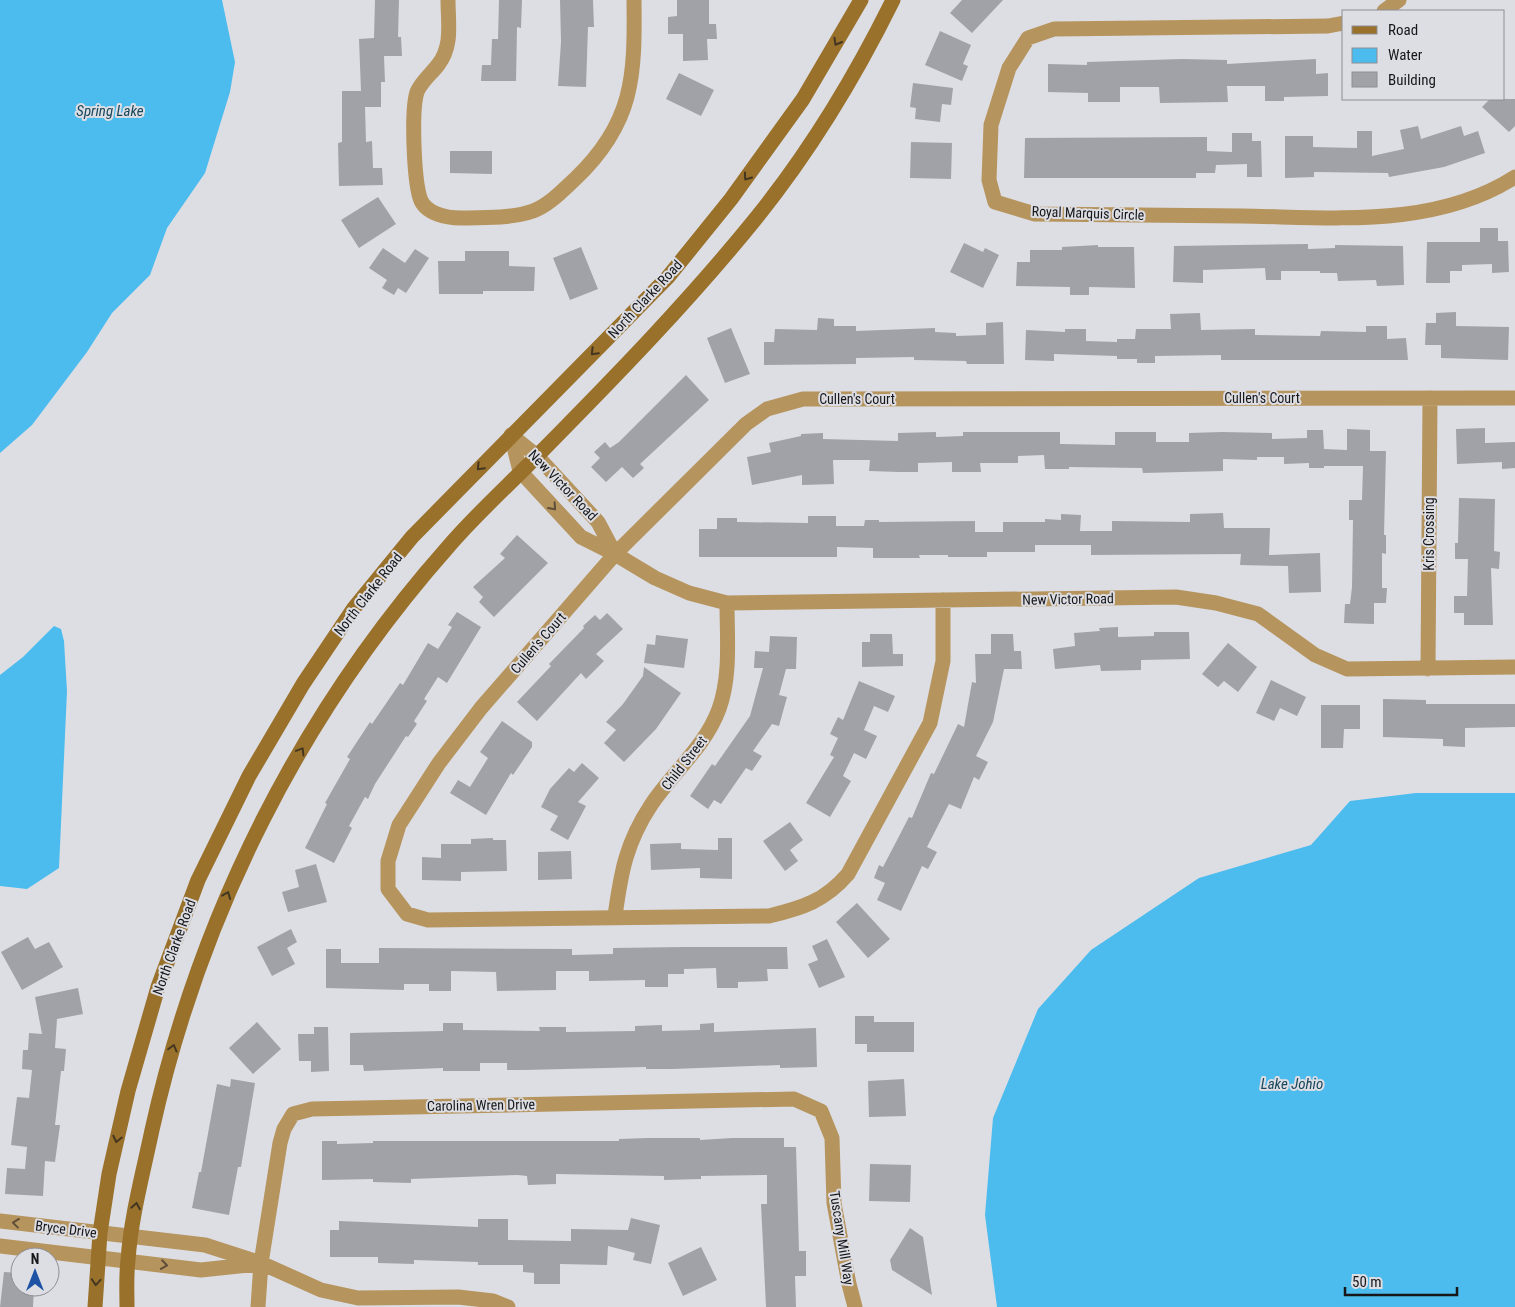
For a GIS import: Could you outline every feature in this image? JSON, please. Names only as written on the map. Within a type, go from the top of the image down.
[{"type":"street","points":[[448,0],[449,40],[446,52],[417,91],[414,112],[417,182],[420,200],[434,213],[451,218],[510,217],[533,211],[557,195],[599,153],[615,129],[628,99],[633,76],[634,0]]},
{"type":"street","name":"North Clarke Road","points":[[95,1307],[100,1233],[109,1174],[128,1091],[158,987],[198,880],[249,776],[302,684],[354,608],[412,537],[668,277],[731,199],[803,99],[861,0]]},
{"type":"street","name":"North Clarke Road","points":[[127,1307],[128,1260],[131,1236],[160,1095],[185,1006],[228,889],[282,784],[333,697],[380,629],[448,546],[520,471],[538,456],[685,299],[757,216],[812,141],[867,52],[892,0]]},
{"type":"street","points":[[1385,10],[1399,0]]},
{"type":"street","name":"Royal Marquis Circle","points":[[1342,22],[1328,26],[1054,28],[1028,38],[1009,68],[991,125],[989,180],[995,202],[1035,214],[1383,217],[1441,208],[1494,190],[1515,177]]},
{"type":"street","name":"Kris Crossing","points":[[1428,669],[1430,398]]},
{"type":"street","name":"Cullen's Court","points":[[943,600],[943,661],[930,724],[848,874],[835,889],[803,908],[769,916],[615,916],[428,920],[407,914],[388,889],[388,861],[399,825],[439,763],[480,708],[615,554],[746,424],[767,408],[803,399],[1515,398]]},
{"type":"street","name":"New Victor Road","points":[[511,435],[538,456],[598,522],[615,554]]},
{"type":"street","name":"New Victor Road","points":[[511,435],[520,471],[581,537],[615,554],[655,578],[689,593],[727,603],[1184,598],[1216,603],[1258,614],[1315,656],[1347,669],[1515,667]]},
{"type":"street","name":"Child Street","points":[[615,916],[621,869],[632,839],[651,804],[702,742],[720,708],[727,671],[727,603]]},
{"type":"street","name":"Carolina Wren Drive","points":[[261,1263],[280,1143],[284,1129],[293,1114],[312,1109],[794,1099],[822,1111]]},
{"type":"street","name":"Tuscany Mill Way","points":[[822,1111],[832,1138],[834,1203],[855,1307]]},
{"type":"street","name":"Bryce Drive","points":[[0,1221],[205,1245],[261,1263],[321,1290],[358,1298],[458,1297],[493,1301],[508,1307]]},
{"type":"street","points":[[200,1270],[205,1245]]},
{"type":"street","name":"Bryce Drive","points":[[0,1246],[200,1270],[261,1263]]},
{"type":"street","points":[[258,1307],[261,1263]]},
{"type":"water","name":"Spring Lake","points":[[0,0],[222,0],[235,62],[230,92],[205,173],[167,228],[150,275],[112,313],[87,352],[32,425],[0,453]]},
{"type":"water","points":[[54,626],[61,629],[64,641],[67,691],[59,868],[27,889],[0,886],[0,675],[23,657]]},
{"type":"water","name":"Lake Johio","points":[[1416,793],[1515,793],[1515,1307],[997,1307],[985,1215],[993,1118],[1038,1009],[1091,950],[1199,878],[1311,845],[1350,801]]},
{"type":"building","points":[[375,0],[399,0],[398,37],[401,37],[402,56],[384,56],[385,82],[381,82],[381,107],[365,107],[366,142],[372,141],[373,168],[382,168],[383,185],[339,186],[338,143],[342,142],[342,91],[361,91],[359,39],[374,38]]},
{"type":"building","points":[[499,0],[522,0],[521,28],[517,27],[516,81],[481,81],[482,65],[491,65],[492,39],[498,39]]},
{"type":"building","points":[[560,0],[593,0],[594,27],[588,27],[586,87],[558,86],[561,42]]},
{"type":"building","points":[[677,0],[709,0],[709,24],[716,24],[717,39],[707,39],[708,60],[683,61],[683,34],[668,34],[668,17],[677,16]]},
{"type":"building","points":[[962,0],[1003,0],[972,33],[950,13]]},
{"type":"building","points":[[940,31],[971,45],[963,64],[968,66],[962,81],[925,65]]},
{"type":"building","points":[[1182,59],[1227,60],[1227,64],[1316,59],[1316,74],[1328,73],[1328,96],[1284,97],[1284,101],[1265,101],[1265,86],[1227,86],[1228,102],[1160,103],[1159,87],[1120,87],[1120,102],[1088,102],[1088,93],[1048,92],[1048,64],[1087,65],[1087,62]]},
{"type":"building","points":[[679,73],[714,90],[701,116],[666,99]]},
{"type":"building","points":[[913,83],[953,88],[951,105],[942,104],[940,122],[915,119],[916,108],[910,107]]},
{"type":"building","points":[[1515,99],[1515,126],[1509,132],[1482,107],[1489,100]]},
{"type":"building","points":[[1418,126],[1421,139],[1461,126],[1464,136],[1478,131],[1485,153],[1444,167],[1389,177],[1388,173],[1314,172],[1314,177],[1285,178],[1285,136],[1313,136],[1313,147],[1357,148],[1357,131],[1372,131],[1372,156],[1404,149],[1400,130]]},
{"type":"building","points":[[1232,133],[1252,133],[1252,141],[1261,141],[1262,177],[1247,177],[1247,164],[1216,165],[1215,173],[1196,173],[1196,178],[1024,178],[1025,138],[1207,137],[1207,151],[1232,152]]},
{"type":"building","points":[[911,142],[952,143],[951,179],[910,178]]},
{"type":"building","points":[[450,151],[492,151],[492,174],[450,173]]},
{"type":"building","points":[[378,197],[396,224],[359,248],[341,220]]},
{"type":"building","points":[[1480,228],[1498,228],[1498,241],[1508,241],[1509,272],[1492,273],[1492,264],[1462,265],[1462,271],[1450,271],[1450,283],[1426,283],[1427,242],[1480,242]]},
{"type":"building","points":[[964,243],[983,252],[985,248],[999,255],[983,288],[950,272]]},
{"type":"building","points":[[1308,244],[1308,249],[1335,248],[1335,245],[1403,246],[1404,285],[1377,286],[1376,280],[1338,281],[1337,273],[1320,273],[1320,271],[1281,271],[1281,280],[1266,280],[1265,268],[1203,270],[1203,283],[1173,282],[1174,246]]},
{"type":"building","points":[[1098,245],[1098,247],[1134,247],[1135,288],[1089,287],[1089,295],[1070,295],[1070,287],[1016,286],[1017,262],[1030,262],[1030,250],[1062,250],[1062,247]]},
{"type":"building","points":[[581,247],[598,289],[570,300],[553,258]]},
{"type":"building","points":[[383,248],[405,263],[415,249],[429,258],[406,293],[398,288],[394,295],[382,288],[387,280],[369,268]]},
{"type":"building","points":[[465,251],[509,251],[509,266],[535,267],[534,291],[483,291],[483,294],[439,294],[438,261],[465,261]]},
{"type":"building","points":[[1456,312],[1456,326],[1509,327],[1508,360],[1441,358],[1441,345],[1425,345],[1426,323],[1436,323],[1436,313]]},
{"type":"building","points":[[1200,313],[1201,330],[1255,329],[1255,335],[1320,336],[1321,331],[1366,332],[1366,326],[1387,326],[1387,339],[1406,338],[1408,360],[1221,360],[1221,355],[1155,356],[1155,363],[1137,363],[1137,359],[1117,359],[1117,356],[1054,354],[1054,361],[1025,360],[1026,330],[1065,332],[1065,329],[1086,329],[1086,341],[1117,342],[1117,339],[1135,339],[1136,329],[1171,329],[1170,314]]},
{"type":"building","points":[[818,318],[834,319],[834,326],[856,326],[856,331],[935,328],[935,332],[956,333],[956,336],[986,335],[986,323],[1003,322],[1004,364],[967,364],[966,361],[914,360],[914,357],[856,358],[856,364],[764,365],[764,342],[774,342],[775,329],[817,330]]},
{"type":"building","points":[[731,328],[750,374],[725,383],[707,338]]},
{"type":"building","points":[[686,375],[709,400],[640,464],[644,468],[633,478],[622,467],[606,482],[591,467],[600,458],[594,452],[605,442],[610,448],[619,442]]},
{"type":"building","points":[[1485,428],[1485,443],[1515,442],[1515,468],[1502,469],[1502,462],[1457,464],[1456,429]]},
{"type":"building","points":[[1347,429],[1370,430],[1370,451],[1386,451],[1384,535],[1386,535],[1386,554],[1382,553],[1382,588],[1387,588],[1386,603],[1374,603],[1374,624],[1344,623],[1345,604],[1350,604],[1352,587],[1353,520],[1349,520],[1349,500],[1362,500],[1363,466],[1309,468],[1309,463],[1284,464],[1284,457],[1257,457],[1257,460],[1223,459],[1223,471],[1143,473],[1142,468],[1069,467],[1069,469],[1045,469],[1044,455],[1018,456],[1018,463],[980,463],[981,472],[952,472],[952,462],[918,463],[918,472],[899,472],[869,471],[870,460],[833,460],[834,484],[802,485],[802,475],[752,485],[747,457],[771,452],[769,443],[801,436],[801,434],[823,433],[823,439],[898,441],[898,433],[936,432],[936,437],[963,436],[963,432],[1060,432],[1060,444],[1115,445],[1115,432],[1156,432],[1156,442],[1189,442],[1189,433],[1272,433],[1272,439],[1307,438],[1307,430],[1323,430],[1324,449],[1347,450]]},
{"type":"building","points":[[1459,498],[1495,499],[1494,551],[1500,552],[1499,569],[1491,568],[1493,625],[1464,625],[1464,613],[1454,613],[1454,596],[1467,596],[1468,559],[1455,559],[1455,543],[1458,543]]},
{"type":"building","points":[[1223,513],[1224,528],[1270,528],[1269,555],[1320,553],[1321,592],[1289,593],[1288,566],[1240,565],[1241,554],[1091,555],[1091,545],[1035,545],[1035,552],[987,552],[987,557],[919,555],[920,558],[873,558],[873,548],[837,547],[837,557],[699,557],[699,529],[717,529],[717,518],[737,518],[737,522],[808,523],[808,516],[836,516],[836,526],[864,526],[865,520],[879,520],[879,522],[975,521],[975,532],[1003,532],[1003,522],[1045,522],[1045,519],[1061,520],[1061,514],[1081,515],[1080,531],[1112,531],[1112,521],[1190,522],[1190,514]]},
{"type":"building","points":[[517,535],[548,563],[494,617],[479,602],[483,597],[473,587],[505,558],[500,554]]},
{"type":"building","points":[[457,612],[481,627],[447,683],[438,677],[424,699],[427,701],[414,721],[417,724],[408,737],[406,736],[375,784],[368,799],[365,797],[349,826],[352,828],[334,863],[305,848],[327,804],[325,803],[350,759],[347,757],[370,722],[372,724],[400,683],[403,685],[428,643],[438,649],[452,627],[448,625]]},
{"type":"building","points":[[607,613],[623,629],[596,654],[604,661],[586,679],[581,673],[537,721],[517,702],[551,666],[549,664],[584,628],[583,626],[595,615],[600,620]]},
{"type":"building","points":[[1118,627],[1118,637],[1154,636],[1154,632],[1189,632],[1190,659],[1141,660],[1141,670],[1101,671],[1100,665],[1055,669],[1053,649],[1075,646],[1074,633],[1100,631],[1099,628]]},
{"type":"building","points":[[870,634],[892,634],[893,654],[903,654],[903,666],[862,667],[862,642],[870,642]]},
{"type":"building","points":[[991,634],[1013,634],[1014,651],[1021,651],[1022,669],[1004,669],[993,722],[976,756],[988,762],[979,780],[974,777],[961,809],[949,804],[927,847],[937,852],[928,869],[922,866],[901,911],[877,900],[885,883],[874,878],[879,865],[883,867],[909,817],[912,818],[931,773],[934,774],[958,724],[964,727],[972,682],[976,683],[975,654],[991,654]]},
{"type":"building","points":[[656,635],[688,639],[684,668],[644,663],[647,644],[655,645]]},
{"type":"building","points":[[770,636],[797,637],[796,669],[786,669],[779,695],[787,697],[779,726],[772,724],[753,751],[762,756],[752,771],[746,768],[721,804],[714,800],[708,809],[690,796],[712,764],[715,766],[750,716],[763,668],[754,668],[755,651],[769,652]]},
{"type":"building","points":[[1228,643],[1257,667],[1238,692],[1224,681],[1218,687],[1202,674]]},
{"type":"building","points":[[644,667],[681,693],[656,729],[624,762],[604,743],[616,730],[606,722],[623,704],[643,676]]},
{"type":"building","points":[[1271,680],[1306,697],[1297,716],[1280,708],[1274,721],[1256,713]]},
{"type":"building","points":[[859,681],[895,696],[888,712],[874,706],[864,730],[877,736],[866,759],[854,753],[843,776],[851,781],[830,817],[806,803],[834,757],[830,755],[838,738],[830,734],[838,717],[843,720]]},
{"type":"building","points":[[1383,699],[1426,700],[1426,704],[1515,704],[1515,727],[1465,728],[1465,747],[1443,746],[1443,739],[1383,737]]},
{"type":"building","points":[[1321,705],[1360,705],[1360,729],[1344,729],[1343,748],[1321,748]]},
{"type":"building","points":[[502,721],[532,742],[532,747],[513,775],[511,773],[486,815],[450,793],[458,780],[470,787],[488,758],[480,752]]},
{"type":"building","points":[[582,763],[599,778],[578,802],[586,806],[568,840],[550,830],[558,816],[541,807],[550,789],[569,768],[574,772]]},
{"type":"building","points":[[790,822],[803,840],[790,850],[798,861],[785,871],[763,841]]},
{"type":"building","points":[[493,838],[493,840],[506,840],[507,871],[461,872],[461,881],[422,880],[422,857],[441,858],[441,844],[471,844],[471,839]]},
{"type":"building","points":[[718,838],[732,838],[732,879],[700,878],[700,868],[651,870],[650,844],[681,843],[681,849],[718,850]]},
{"type":"building","points":[[571,851],[572,879],[538,880],[538,852]]},
{"type":"building","points":[[316,864],[327,902],[288,912],[282,892],[299,887],[295,870]]},
{"type":"building","points":[[857,903],[890,939],[868,958],[836,922]]},
{"type":"building","points":[[291,929],[297,942],[287,948],[295,964],[272,976],[257,947]]},
{"type":"building","points":[[28,937],[35,949],[49,942],[63,967],[22,990],[1,952]]},
{"type":"building","points":[[827,939],[845,977],[819,988],[808,964],[818,960],[812,946]]},
{"type":"building","points":[[787,947],[788,969],[767,969],[768,981],[738,982],[738,988],[717,988],[716,968],[684,969],[684,974],[668,974],[668,987],[645,987],[645,980],[589,981],[589,971],[556,971],[556,990],[497,991],[496,972],[451,971],[451,991],[429,991],[429,984],[404,984],[404,990],[326,988],[326,949],[341,949],[341,963],[379,963],[379,948],[572,949],[572,955],[613,954],[613,948]]},
{"type":"building","points":[[78,988],[83,1014],[57,1019],[55,1048],[66,1049],[64,1071],[61,1071],[55,1125],[60,1125],[55,1162],[45,1161],[43,1196],[5,1194],[7,1168],[25,1169],[27,1147],[11,1145],[17,1097],[29,1098],[32,1070],[22,1069],[23,1050],[28,1050],[29,1033],[42,1034],[35,997]]},
{"type":"building","points":[[855,1016],[874,1016],[874,1022],[914,1022],[914,1052],[867,1052],[867,1044],[855,1044]]},
{"type":"building","points":[[257,1022],[281,1049],[253,1074],[229,1048]]},
{"type":"building","points":[[443,1023],[463,1023],[463,1030],[540,1031],[539,1027],[566,1027],[566,1032],[635,1031],[635,1026],[662,1025],[662,1031],[700,1030],[700,1024],[714,1023],[714,1032],[816,1028],[817,1067],[780,1068],[780,1065],[673,1069],[646,1069],[646,1067],[507,1070],[507,1063],[480,1063],[480,1071],[443,1071],[443,1068],[364,1071],[363,1065],[350,1065],[350,1033],[443,1031]]},
{"type":"building","points":[[314,1027],[328,1027],[329,1071],[311,1072],[311,1061],[299,1061],[298,1034],[314,1034]]},
{"type":"building","points":[[231,1079],[255,1083],[241,1167],[238,1167],[229,1215],[192,1208],[199,1172],[201,1172],[217,1084],[230,1087]]},
{"type":"building","points":[[904,1079],[906,1116],[869,1117],[868,1081]]},
{"type":"building","points":[[700,1138],[700,1140],[784,1138],[784,1147],[796,1147],[799,1251],[806,1251],[806,1276],[795,1276],[796,1307],[766,1307],[761,1204],[767,1204],[767,1175],[701,1176],[701,1179],[664,1180],[664,1176],[556,1174],[556,1184],[528,1185],[527,1176],[518,1175],[411,1179],[411,1183],[373,1182],[373,1179],[322,1180],[322,1141],[337,1141],[337,1144],[373,1143],[373,1141],[619,1141],[619,1139]]},
{"type":"building","points":[[870,1164],[911,1165],[910,1202],[869,1201]]},
{"type":"building","points":[[631,1218],[660,1225],[651,1264],[633,1260],[635,1253],[608,1246],[607,1265],[560,1264],[560,1284],[534,1284],[534,1273],[523,1272],[523,1265],[478,1265],[478,1262],[414,1260],[414,1264],[378,1263],[378,1257],[330,1257],[330,1230],[339,1230],[339,1221],[478,1227],[478,1219],[508,1219],[508,1240],[571,1241],[571,1229],[628,1230]]},
{"type":"building","points":[[910,1228],[923,1237],[932,1295],[892,1270],[890,1260]]},
{"type":"building","points":[[701,1247],[717,1280],[683,1296],[668,1263]]},
{"type":"building","points":[[4,1272],[10,1272],[10,1297],[34,1297],[33,1307],[0,1307]]}]
